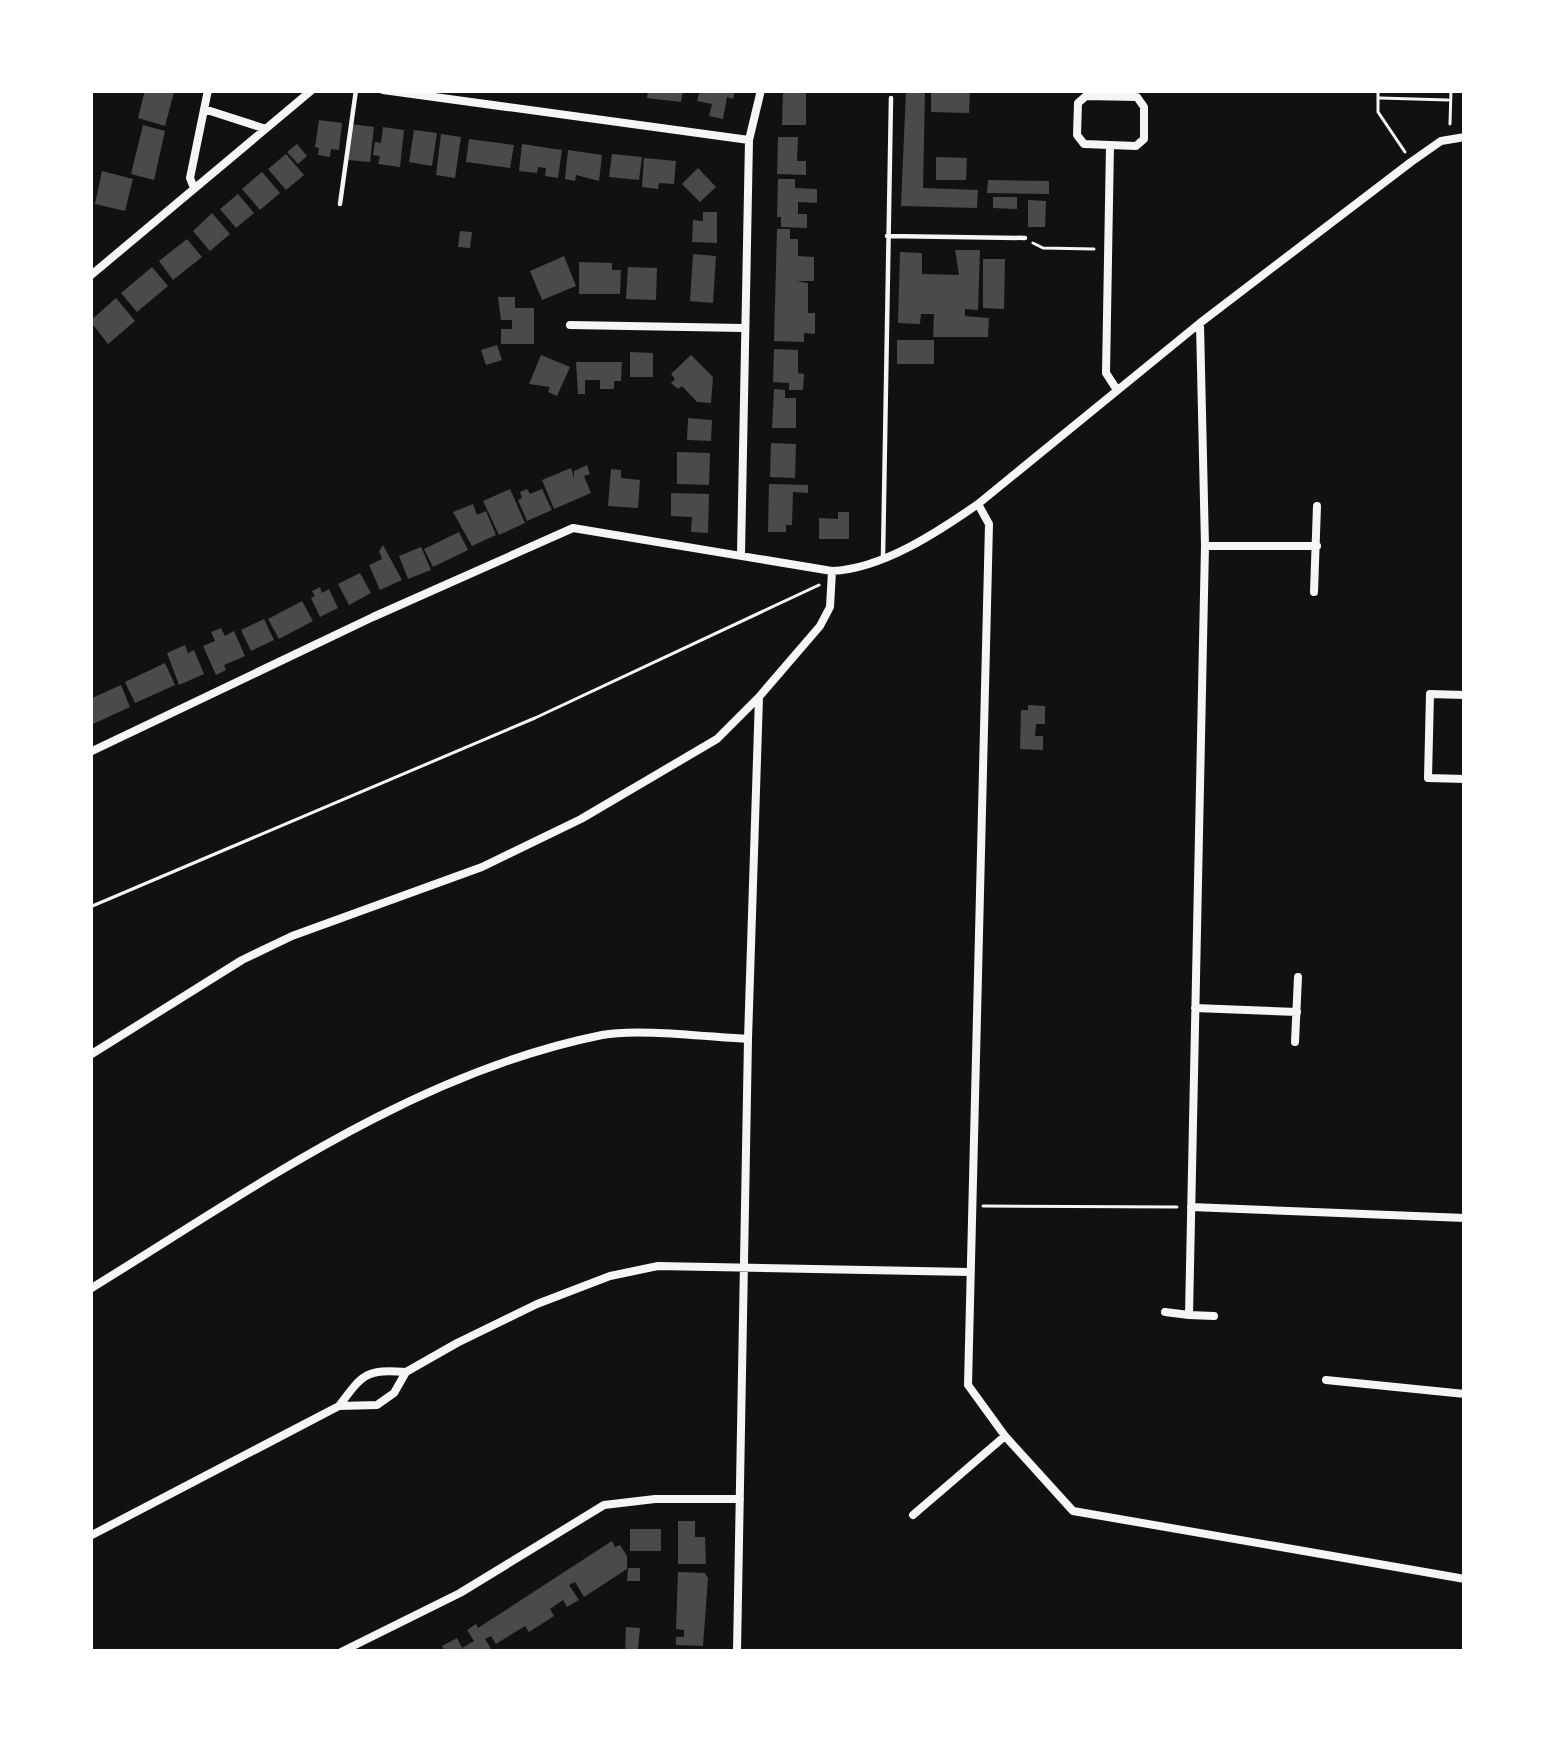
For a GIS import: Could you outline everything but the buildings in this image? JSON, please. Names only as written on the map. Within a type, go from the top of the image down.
[{"type":"street","points":[[194,188],[190,178],[208,90]]},
{"type":"street","points":[[90,276],[312,90]]},
{"type":"street","points":[[383,90],[748,140]]},
{"type":"street","points":[[741,554],[748,140],[761,90]]},
{"type":"street","points":[[1086,96],[1137,98],[1144,107],[1144,139],[1136,146],[1110,145],[1084,144],[1077,135],[1078,103],[1086,96]]},
{"type":"street","points":[[204,109],[264,129]]},
{"type":"street","points":[[90,752],[573,528],[741,554],[832,575],[884,557],[950,524],[978,504],[1200,323],[1411,162],[1452,138],[1465,137]]},
{"type":"street","points":[[1110,145],[1106,373],[1118,390]]},
{"type":"street","points":[[1189,1315],[1204,546],[1200,323]]},
{"type":"street","points":[[570,325],[743,328]]},
{"type":"street","points":[[978,504],[989,524],[968,1385],[1005,1436],[1073,1511],[1465,1579]]},
{"type":"street","points":[[1314,592],[1317,506]]},
{"type":"street","points":[[1204,546],[1317,546]]},
{"type":"street","points":[[90,1055],[242,959],[482,867],[581,819],[717,739],[820,626],[830,607],[832,575]]},
{"type":"street","points":[[1465,695],[1430,694],[1428,778],[1465,779]]},
{"type":"street","points":[[737,1652],[759,697]]},
{"type":"street","points":[[1295,1042],[1298,976]]},
{"type":"street","points":[[1195,1008],[1297,1012]]},
{"type":"street","points":[[90,1289],[308,1154],[465,1074],[606,1034],[748,1039]]},
{"type":"street","points":[[1191,1208],[1465,1218]]},
{"type":"street","points":[[90,1536],[339,1406],[359,1379],[374,1370],[406,1372],[537,1304],[610,1276],[658,1266],[968,1272]]},
{"type":"street","points":[[1165,1312],[1214,1316]]},
{"type":"street","points":[[339,1406],[377,1405],[394,1393],[406,1372]]},
{"type":"street","points":[[1326,1380],[1465,1394]]},
{"type":"street","points":[[913,1515],[1005,1436]]},
{"type":"street","points":[[341,1652],[460,1593],[604,1504],[740,1498]]},
{"type":"lane","points":[[340,204],[356,90]]},
{"type":"lane","points":[[884,557],[891,98]]},
{"type":"lane","points":[[887,236],[1025,238]]},
{"type":"path","points":[[1378,90],[1378,112],[1401,147]]},
{"type":"path","points":[[1451,90],[1452,138]]},
{"type":"path","points":[[1378,98],[1448,100]]},
{"type":"path","points":[[1025,238],[1043,248],[1108,249]]},
{"type":"path","points":[[90,907],[535,718],[832,575]]},
{"type":"path","points":[[971,1205],[1191,1208]]}]
